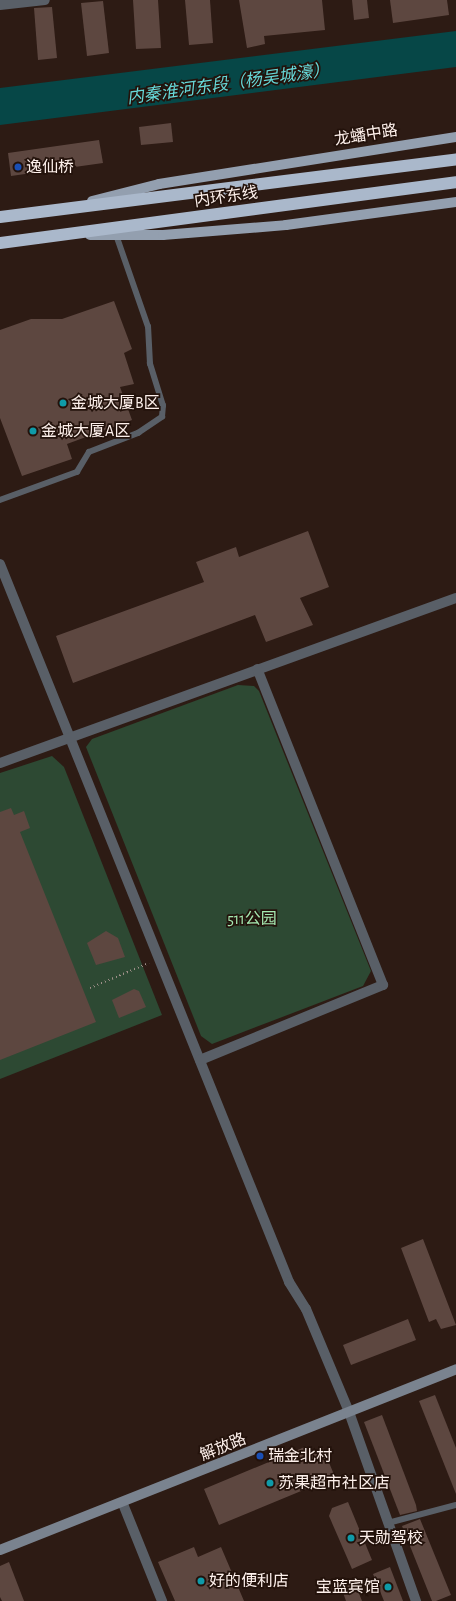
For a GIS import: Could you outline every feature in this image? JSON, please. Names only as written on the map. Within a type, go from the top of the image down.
[{"type":"highway","name":"内环东线","points":[[0,217],[76,205],[456,159]]},
{"type":"highway","name":"内环东线","points":[[0,243],[456,182]]},
{"type":"main road","name":"龙蟠中路","points":[[76,205],[159,184],[456,137]]},
{"type":"main road","points":[[56,236],[116,235],[286,225],[456,202]]},
{"type":"street","points":[[0,5],[46,0]]},
{"type":"street","points":[[0,564],[4,589],[159,958],[289,1282],[306,1309],[349,1412],[416,1601]]},
{"type":"street","points":[[0,763],[67,737],[456,598]]},
{"type":"street","points":[[200,1060],[383,985],[257,669]]},
{"type":"street","name":"解放路","points":[[0,1550],[123,1504],[456,1369]]},
{"type":"street","points":[[123,1504],[162,1601]]},
{"type":"lane","points":[[0,500],[77,472],[89,452],[138,433],[162,416],[163,406],[150,364],[148,327],[116,235]]},
{"type":"lane","points":[[388,1523],[456,1505]]},
{"type":"path","points":[[90,988],[159,958]]},
{"type":"green space","name":"511公园","points":[[238,685],[254,686],[259,691],[371,971],[363,986],[212,1044],[201,1036],[86,747],[92,739]]},
{"type":"green space","points":[[52,756],[64,767],[162,1015],[0,1079],[0,773]]},
{"type":"water","name":"内秦淮河东段（杨吴城濠）","points":[[456,31],[456,67],[0,125],[0,88]]},
{"type":"building","points":[[133,0],[158,0],[161,48],[136,49]]},
{"type":"building","points":[[185,0],[210,0],[213,43],[189,45]]},
{"type":"building","points":[[239,0],[322,0],[325,30],[264,36],[265,44],[247,48]]},
{"type":"building","points":[[352,0],[367,0],[369,18],[354,20]]},
{"type":"building","points":[[390,0],[447,0],[449,15],[393,23]]},
{"type":"building","points":[[103,1],[109,53],[87,56],[81,3]]},
{"type":"building","points":[[52,7],[57,58],[38,60],[34,8]]},
{"type":"building","points":[[171,123],[173,142],[141,145],[139,127]]},
{"type":"building","points":[[99,140],[103,163],[11,176],[8,153]]},
{"type":"building","name":"金城大厦B区","points":[[114,301],[132,349],[124,353],[134,384],[120,387],[132,420],[67,444],[72,459],[22,476],[0,418],[0,330],[31,319],[62,319]]},
{"type":"building","points":[[308,531],[329,587],[300,598],[313,625],[266,642],[255,615],[73,683],[56,636],[204,582],[196,562],[236,547],[239,557]]},
{"type":"building","points":[[11,808],[14,815],[24,811],[30,828],[20,832],[96,1022],[0,1060],[0,812]]},
{"type":"building","points":[[106,931],[118,938],[125,957],[96,965],[87,943]]},
{"type":"building","points":[[134,989],[139,991],[146,1007],[119,1018],[112,1000]]},
{"type":"building","points":[[423,1239],[456,1325],[441,1329],[436,1319],[429,1322],[401,1248]]},
{"type":"building","points":[[408,1319],[416,1340],[351,1365],[343,1345]]},
{"type":"building","points":[[435,1395],[456,1448],[456,1494],[419,1401]]},
{"type":"building","points":[[382,1415],[417,1511],[400,1515],[364,1422]]},
{"type":"building","name":"苏果超市社区店","points":[[307,1446],[309,1453],[323,1448],[335,1477],[219,1525],[204,1489]]},
{"type":"building","name":"天勋驾校","points":[[348,1502],[372,1560],[352,1569],[329,1516],[332,1508]]},
{"type":"building","points":[[420,1519],[451,1595],[436,1601],[432,1601],[402,1526]]},
{"type":"building","name":"好的便利店","points":[[194,1547],[198,1557],[221,1547],[244,1601],[175,1601],[158,1562]]},
{"type":"building","points":[[9,1562],[24,1601],[2,1601],[0,1597],[0,1566]]},
{"type":"building","name":"宝蓝宾馆","points":[[390,1567],[403,1601],[384,1601],[373,1574]]},
{"type":"building","points":[[354,1581],[362,1601],[346,1601],[341,1587]]},
{"type":"place","name":"逸仙桥","points":[[18,167]]},
{"type":"place","name":"金城大厦B区","points":[[63,403]]},
{"type":"place","name":"金城大厦A区","points":[[33,431]]},
{"type":"place","name":"瑞金北村","points":[[260,1456]]},
{"type":"place","name":"苏果超市社区店","points":[[270,1483]]},
{"type":"place","name":"天勋驾校","points":[[351,1538]]},
{"type":"place","name":"好的便利店","points":[[201,1581]]},
{"type":"place","name":"宝蓝宾馆","points":[[388,1587]]}]
